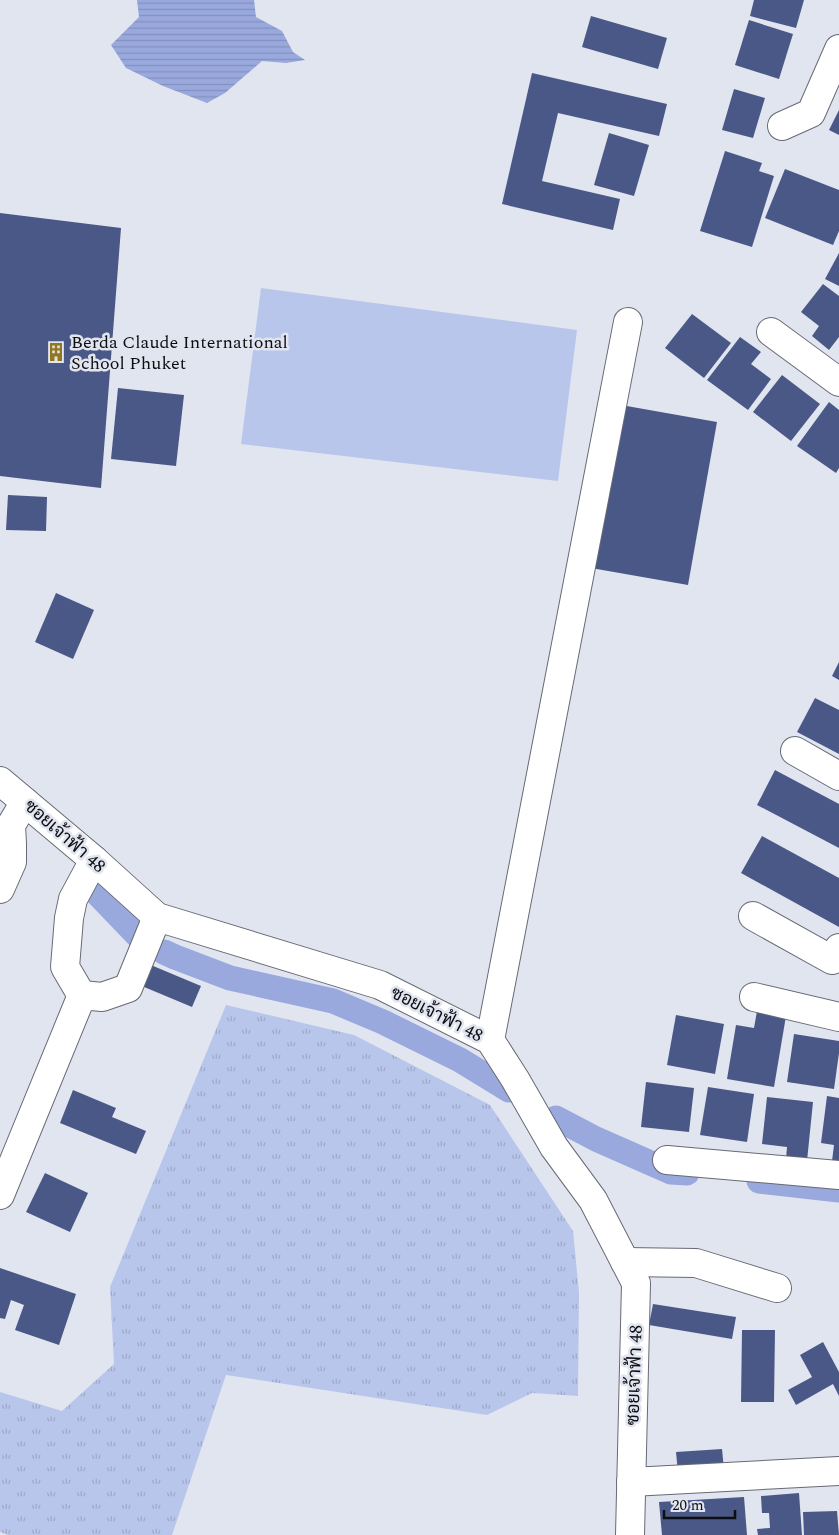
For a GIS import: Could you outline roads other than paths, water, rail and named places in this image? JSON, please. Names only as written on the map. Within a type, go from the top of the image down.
[{"type":"street","points":[[782,126],[811,112],[839,49]]},
{"type":"street","points":[[490,1040],[628,322]]},
{"type":"street","points":[[771,332],[839,382]]},
{"type":"street","points":[[795,751],[839,776]]},
{"type":"street","name":"ซอยเจ้าฟ้า 48","points":[[0,781],[94,860],[157,917],[380,985],[490,1040],[516,1079],[554,1147],[593,1200],[636,1283],[630,1535]]},
{"type":"street","points":[[0,889],[12,862],[12,844],[5,826],[25,802]]},
{"type":"street","points":[[82,996],[65,967],[69,918],[73,899],[94,860]]},
{"type":"street","points":[[753,916],[832,960],[839,948]]},
{"type":"street","points":[[82,996],[102,997],[128,988],[157,917]]},
{"type":"street","points":[[0,1195],[82,996]]},
{"type":"street","points":[[754,997],[839,1017]]},
{"type":"street","points":[[666,1160],[839,1175]]},
{"type":"street","points":[[625,1262],[696,1263],[777,1288]]},
{"type":"street","points":[[631,1482],[839,1471]]},
{"type":"waterway","points":[[93,889],[140,938]]},
{"type":"waterway","points":[[164,952],[230,978],[333,1001],[383,1022],[460,1060],[509,1090]]},
{"type":"waterway","points":[[556,1118],[596,1139],[671,1172],[687,1173]]},
{"type":"waterway","points":[[759,1181],[839,1190]]},
{"type":"place","name":"Berda Claude International School Phuket","points":[[56,352]]}]
